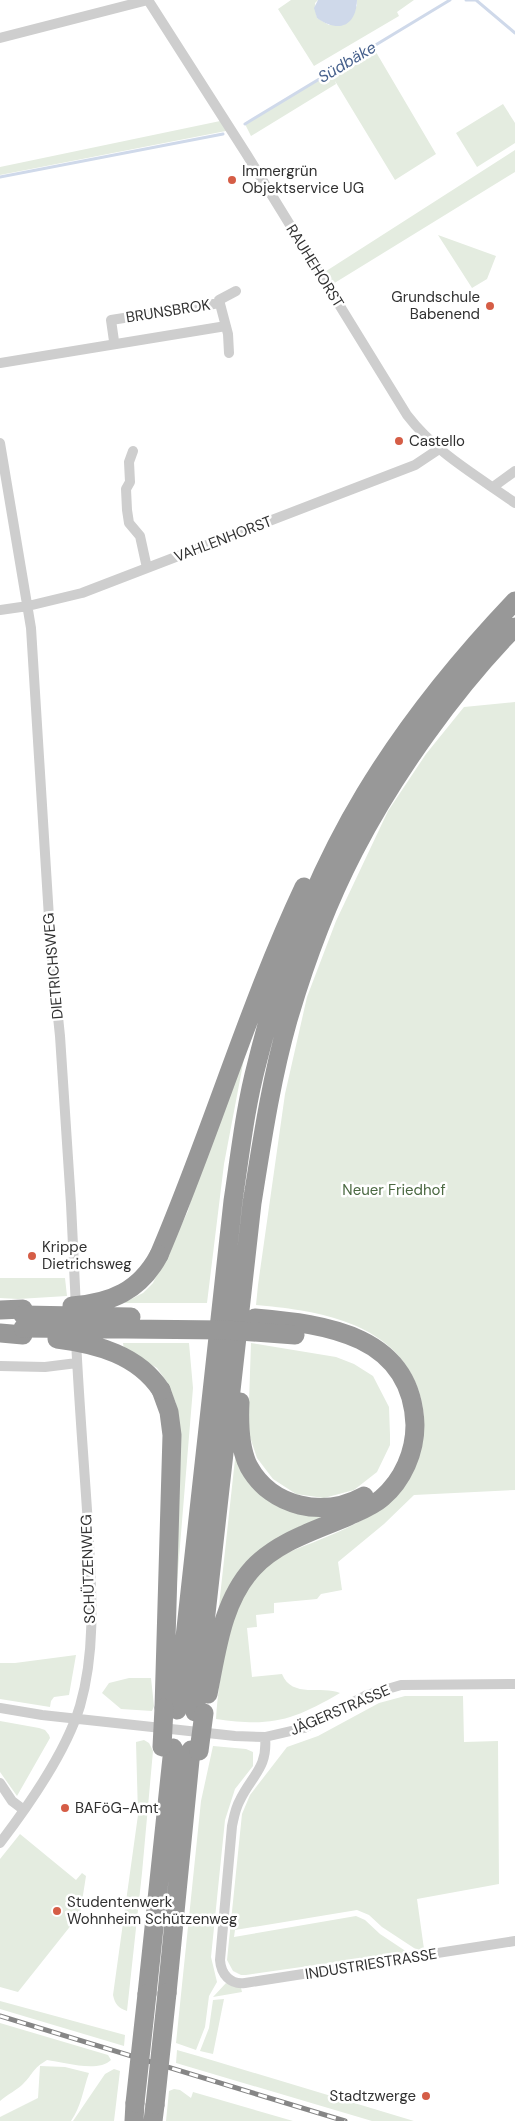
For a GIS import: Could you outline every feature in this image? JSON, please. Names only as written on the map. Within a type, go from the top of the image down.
[{"type":"highway","points":[[134,2112],[163,1846],[156,1818],[181,1749],[231,1219],[244,1124],[264,1036],[292,950],[328,863],[365,794],[428,702],[472,647],[515,601]]},
{"type":"highway","points":[[154,2113],[189,1772],[181,1749],[185,1711],[236,1342],[252,1203],[276,1069],[301,978],[324,916],[354,851],[389,791],[428,733],[457,694],[515,627]]},
{"type":"highway","points":[[0,1328],[112,1299],[130,1290],[145,1275],[159,1256],[177,1214],[268,971],[294,908],[316,862],[336,827],[365,794]]},
{"type":"highway","points":[[0,1312],[84,1344],[116,1353],[145,1370],[161,1390],[169,1412],[172,1435],[185,1711]]},
{"type":"highway","points":[[0,1333],[23,1322],[226,1330],[296,1328],[338,1330],[374,1347],[387,1357],[402,1379],[412,1403],[415,1434],[412,1450],[401,1476],[393,1488],[381,1499],[360,1511],[271,1552],[244,1579],[234,1597],[185,1711]]},
{"type":"highway","points":[[236,1342],[242,1366],[240,1431],[243,1449],[250,1467],[262,1483],[277,1496],[296,1505],[313,1508],[346,1504],[363,1497],[376,1487],[395,1463],[402,1439],[403,1424],[399,1397],[384,1372],[372,1360],[354,1350],[296,1328]]},
{"type":"street","points":[[0,38],[148,0]]},
{"type":"street","name":"RAUHEHORST","points":[[148,0],[247,155],[406,415],[422,435],[439,449],[515,502]]},
{"type":"street","name":"BRUNSBROK","points":[[230,353],[226,326],[219,300],[236,291]]},
{"type":"street","name":"BRUNSBROK","points":[[112,344],[114,341],[111,320],[220,303]]},
{"type":"street","name":"BRUNSBROK","points":[[0,363],[226,326]]},
{"type":"street","name":"DIETRICHSWEG","points":[[0,443],[31,628],[51,950],[60,1040],[75,1268],[76,1326]]},
{"type":"street","name":"VAHLENHORST","points":[[0,610],[28,606],[82,593],[415,465],[439,449]]},
{"type":"street","points":[[133,451],[129,462],[130,482],[126,489],[127,510],[129,523],[140,536],[147,568]]},
{"type":"street","points":[[493,487],[515,471]]},
{"type":"street","name":"SCHÜTZENWEG","points":[[0,1843],[24,1810],[54,1761],[76,1717],[86,1673],[93,1608],[76,1326]]},
{"type":"street","points":[[0,1366],[45,1368],[77,1363]]},
{"type":"street","name":"JÄGERSTRASSE","points":[[0,1708],[235,1736],[265,1737],[304,1728],[367,1695],[401,1685],[515,1684]]},
{"type":"street","name":"INDUSTRIESTRASSE","points":[[265,1737],[266,1748],[263,1764],[240,1798],[232,1826],[220,1960],[222,1971],[228,1979],[236,1983],[245,1984],[515,1941]]},
{"type":"street","points":[[0,1783],[12,1801],[24,1810]]},
{"type":"green space","points":[[291,0],[318,0],[315,3],[317,18],[329,25],[357,6],[357,0],[414,0],[397,12],[399,16],[314,66],[278,9]]},
{"type":"green space","points":[[373,47],[436,154],[395,180],[335,81],[336,84],[251,136],[245,124]]},
{"type":"green space","points":[[503,104],[515,123],[515,143],[477,167],[456,133]]},
{"type":"green space","points":[[225,120],[231,130],[0,175],[0,167]]},
{"type":"green space","points":[[515,150],[515,172],[328,287],[320,275]]},
{"type":"green space","points":[[438,235],[496,256],[487,279],[472,288]]},
{"type":"green space","name":"Neuer Friedhof","points":[[515,702],[515,1490],[414,1495],[384,1524],[338,1562],[342,1590],[321,1594],[317,1599],[274,1603],[274,1613],[256,1615],[257,1627],[247,1628],[252,1677],[282,1674],[287,1682],[300,1689],[340,1693],[308,1710],[281,1720],[252,1722],[216,1719],[219,1685],[226,1648],[237,1612],[253,1581],[279,1557],[347,1528],[378,1510],[403,1486],[413,1471],[420,1452],[424,1433],[422,1403],[412,1375],[399,1356],[365,1330],[344,1321],[300,1310],[256,1305],[258,1285],[285,1094],[307,997],[336,921],[388,811],[426,754],[464,707]]},
{"type":"green space","points":[[246,1048],[224,1164],[207,1303],[123,1303],[143,1293],[153,1283],[188,1211],[195,1184]]},
{"type":"green space","points":[[0,1278],[65,1278],[67,1296],[18,1299],[0,1298]]},
{"type":"green space","points":[[123,1343],[189,1343],[193,1388],[172,1643],[178,1439],[176,1403],[167,1382],[157,1368],[124,1349]]},
{"type":"green space","points":[[251,1343],[336,1357],[354,1364],[373,1376],[389,1407],[390,1445],[377,1472],[354,1490],[324,1498],[296,1494],[273,1479],[257,1458],[248,1431]]},
{"type":"green space","points":[[236,1450],[246,1473],[330,1513],[290,1532],[223,1607],[219,1606]]},
{"type":"green space","points":[[76,1655],[69,1695],[54,1697],[50,1707],[0,1699],[0,1663],[15,1663]]},
{"type":"green space","points":[[129,1678],[151,1678],[154,1706],[152,1711],[121,1709],[102,1693],[109,1683]]},
{"type":"green space","points":[[405,1696],[463,1696],[464,1742],[498,1741],[499,1884],[417,1899],[424,1949],[417,1950],[382,1927],[369,1915],[357,1910],[235,1930],[234,1937],[356,1916],[365,1920],[380,1934],[407,1952],[246,1975],[233,1971],[227,1960],[242,1814],[250,1795],[287,1747],[318,1736],[379,1703]]},
{"type":"green space","points":[[0,1721],[45,1730],[50,1738],[17,1796],[0,1772]]},
{"type":"green space","points":[[144,1740],[149,1743],[153,1751],[127,2011],[117,2005],[113,1995],[138,1815],[136,1742]]},
{"type":"green space","points":[[213,1746],[246,1749],[253,1752],[253,1766],[235,1789],[225,1820],[211,1957],[217,1982],[209,1996],[205,2027],[196,2050],[176,2043],[201,1801]]},
{"type":"green space","points":[[20,1834],[76,1880],[82,1873],[86,1876],[80,1914],[18,1992],[0,1987],[0,1859]]},
{"type":"green space","points":[[226,1983],[241,1988],[242,1992],[213,1997]]},
{"type":"green space","points":[[224,1999],[213,2054],[200,2051],[209,2028],[213,2000]]},
{"type":"green space","points":[[0,2001],[125,2035],[124,2046],[0,2009]]},
{"type":"green space","points":[[0,2023],[108,2055],[111,2060],[98,2066],[89,2066],[47,2060],[21,2086],[0,2101]]},
{"type":"green space","points":[[177,2050],[414,2121],[372,2121],[176,2063]]},
{"type":"green space","points":[[40,2066],[65,2067],[89,2073],[80,2104],[71,2121],[0,2121],[0,2117],[38,2098]]},
{"type":"green space","points":[[114,2069],[120,2071],[114,2121],[73,2121],[105,2074]]},
{"type":"green space","points":[[174,2089],[180,2090],[191,2098],[193,2092],[293,2121],[166,2121],[169,2091]]},
{"type":"water","points":[[318,0],[357,0],[356,9],[349,22],[339,26],[332,25],[317,18],[314,8]]},
{"type":"waterway","name":"Südbäke","points":[[245,124],[450,0]]},
{"type":"waterway","name":"Südbäke","points":[[466,0],[476,0],[515,33]]},
{"type":"waterway","name":"Südbäke","points":[[0,177],[223,134]]},
{"type":"railway","points":[[0,2016],[345,2121]]},
{"type":"place","name":"Immergrün Objektservice UG","points":[[232,180]]},
{"type":"place","name":"Grundschule Babenend","points":[[490,306]]},
{"type":"place","name":"Castello","points":[[399,441]]},
{"type":"place","name":"Krippe Dietrichsweg","points":[[32,1256]]},
{"type":"place","name":"BAFöG-Amt","points":[[65,1808]]},
{"type":"place","name":"Studentenwerk Wohnheim Schützenweg","points":[[57,1911]]},
{"type":"place","name":"Stadtzwerge","points":[[426,2096]]}]
